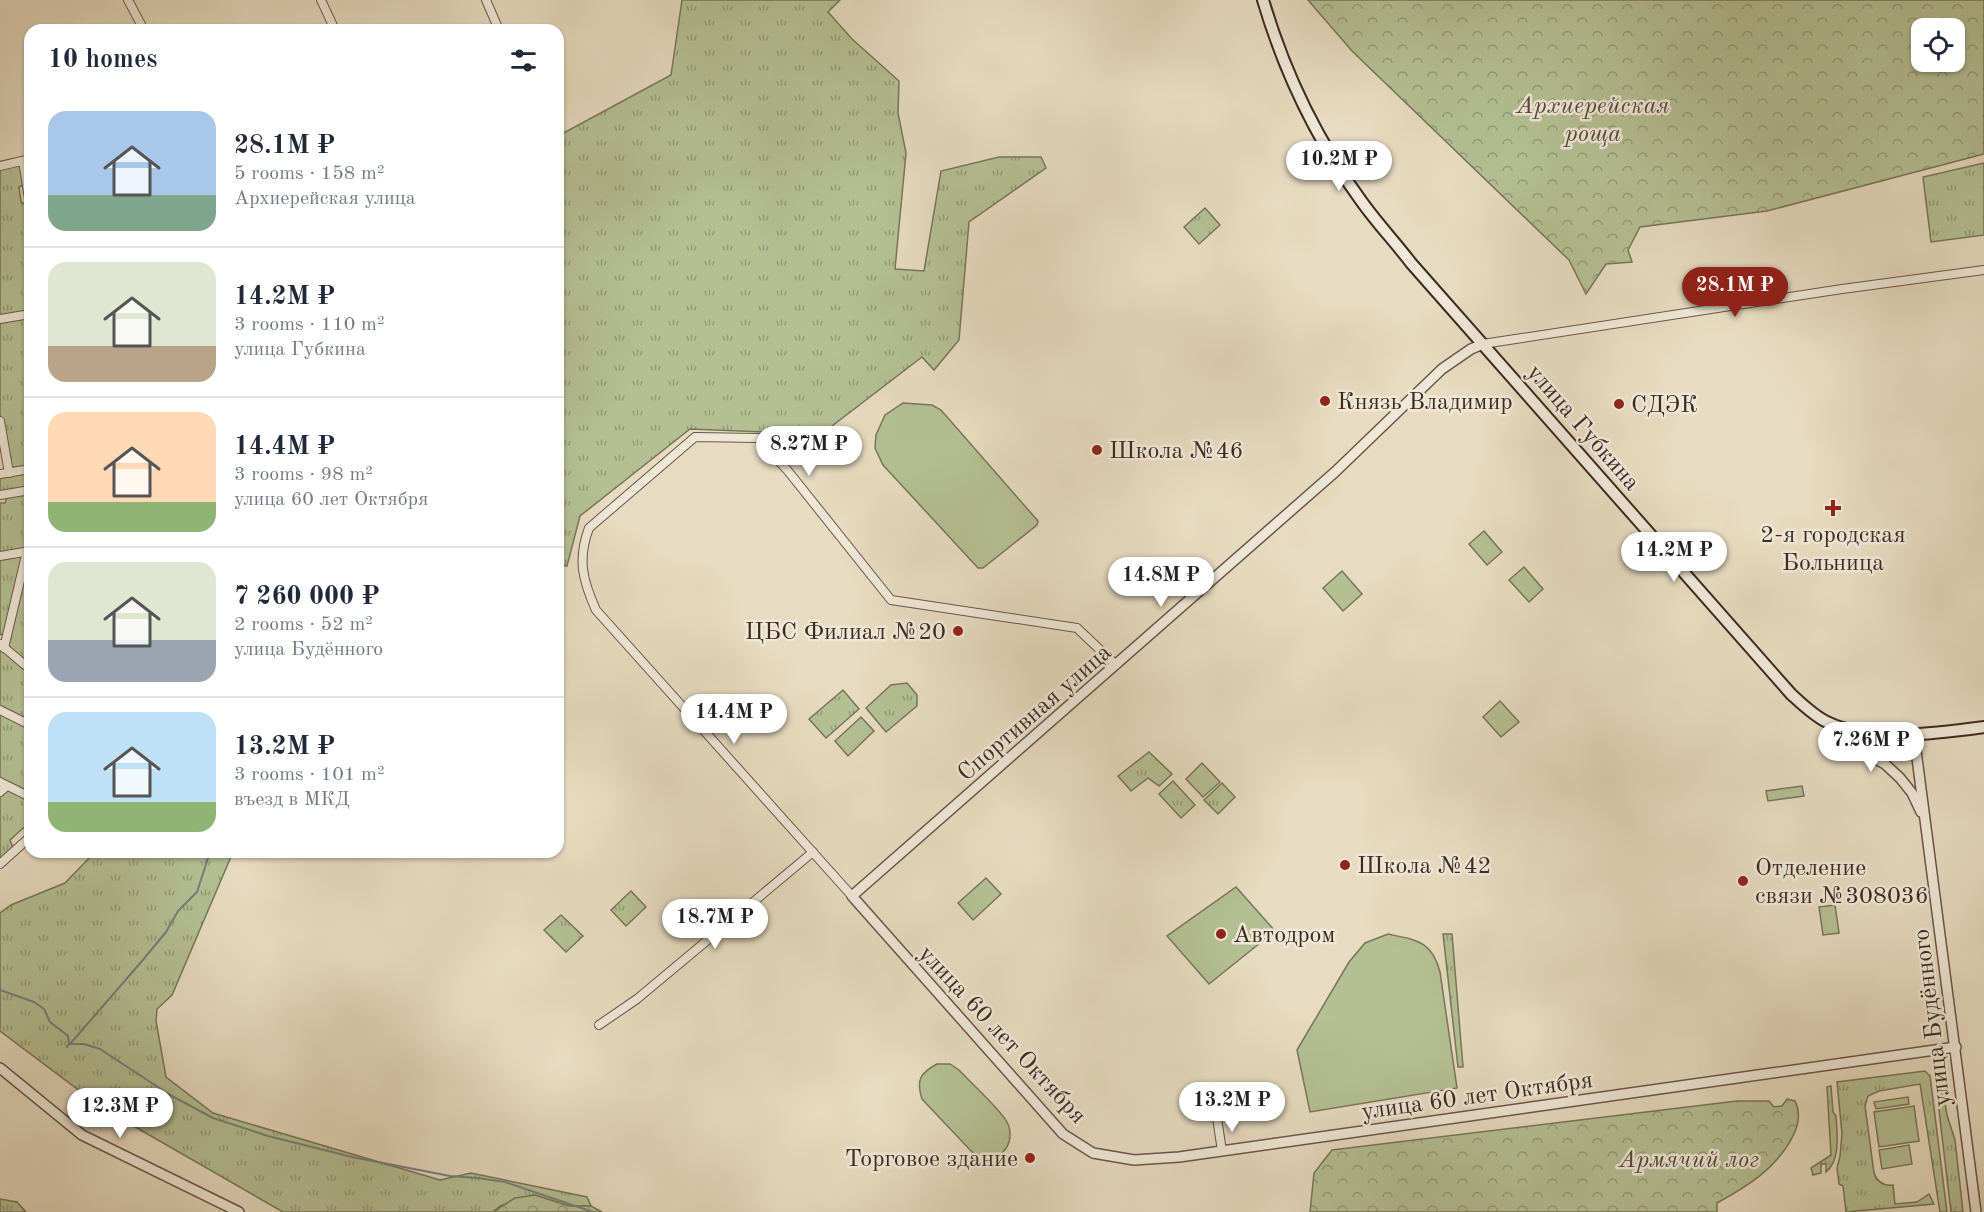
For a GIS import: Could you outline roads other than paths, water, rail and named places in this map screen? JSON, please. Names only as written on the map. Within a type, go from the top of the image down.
[{"type":"main road","name":"улица Губкина","points":[[1263,0],[1293,82],[1333,158],[1362,201],[1483,344],[1791,694],[1804,707],[1828,723],[1876,734],[1914,735],[1984,727]]},
{"type":"street","points":[[128,0],[141,24]]},
{"type":"street","points":[[321,0],[332,24]]},
{"type":"street","points":[[486,0],[496,24]]},
{"type":"street","points":[[0,166],[24,161]]},
{"type":"street","points":[[1483,344],[1842,289],[1984,270]]},
{"type":"street","points":[[0,319],[24,315]]},
{"type":"street","name":"Спортивная улица","points":[[852,896],[1335,472],[1442,369],[1471,349],[1483,344]]},
{"type":"street","points":[[0,421],[4,473],[24,470]]},
{"type":"street","name":"улица 60 лет Октября","points":[[1116,665],[1077,628],[891,600],[788,471],[758,438],[694,437],[589,528],[584,543],[582,559],[585,585],[596,610],[1063,1134],[1093,1153],[1134,1160],[1179,1157],[1956,1047]]},
{"type":"street","points":[[0,495],[24,491]]},
{"type":"street","points":[[0,556],[24,552]]},
{"type":"street","points":[[24,569],[2,646],[24,664]]},
{"type":"street","points":[[0,710],[24,722]]},
{"type":"street","name":"улица Будённого","points":[[1828,723],[1849,745],[1885,764],[1900,778],[1912,793],[1925,819]]},
{"type":"street","name":"улица Будённого","points":[[1914,735],[1976,1212]]},
{"type":"street","points":[[0,792],[4,784],[24,794]]},
{"type":"street","points":[[0,864],[24,842]]},
{"type":"street","points":[[599,1025],[637,999],[813,852]]},
{"type":"street","points":[[0,1068],[82,1135],[238,1212]]},
{"type":"street","points":[[1218,1118],[1222,1151]]},
{"type":"waterway","points":[[70,1044],[166,932],[178,911],[197,892],[208,858]]},
{"type":"waterway","points":[[0,990],[34,1002],[44,1009],[50,1022],[68,1036],[69,1044]]},
{"type":"waterway","points":[[67,1047],[69,1044],[84,1044],[100,1049],[170,1095],[213,1118],[268,1136],[352,1157],[450,1176],[505,1182],[593,1212]]},
{"type":"place","name":"Князь Владимир","points":[[1325,401]]},
{"type":"place","name":"СДЭК","points":[[1619,404]]},
{"type":"place","name":"Школа №46","points":[[1097,450]]},
{"type":"place","name":"2-я городская Больница","points":[[1833,508]]},
{"type":"place","name":"ЦБС Филиал №20","points":[[958,631]]},
{"type":"place","name":"Школа №42","points":[[1345,865]]},
{"type":"place","name":"Отделение связи №308036","points":[[1743,881]]},
{"type":"place","name":"Автодром","points":[[1221,934]]},
{"type":"place","name":"Торговое здание","points":[[1030,1158]]},
{"type":"park label","name":"Архиерейская роща","points":[[1593,119]]},
{"type":"park label","name":"Армячий лог","points":[[1689,1159]]}]
